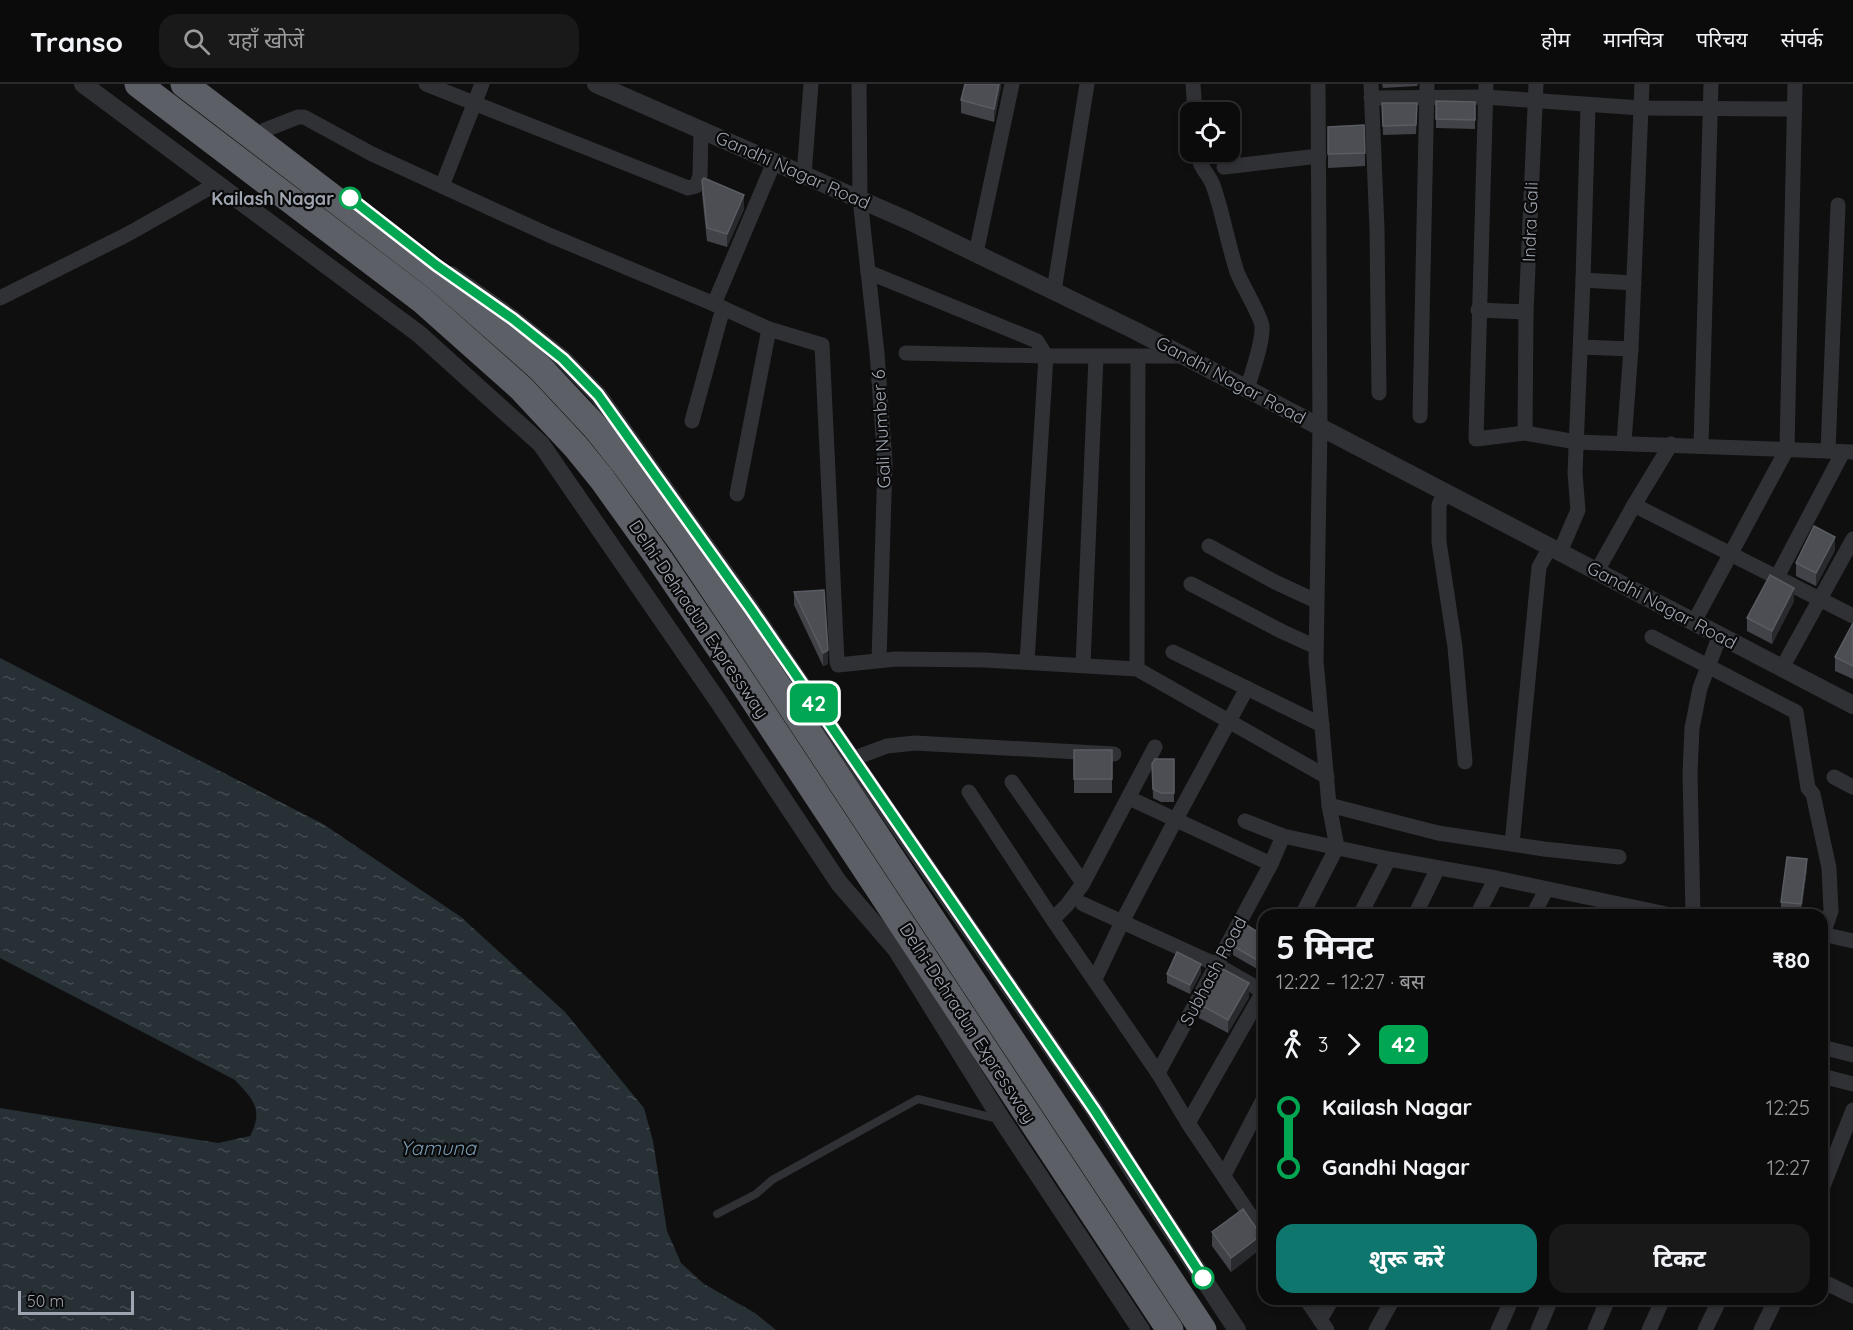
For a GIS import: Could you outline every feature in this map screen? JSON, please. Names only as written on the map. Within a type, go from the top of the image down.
[{"type":"highway","name":"Delhi-Dehradun Expressway","points":[[138,84],[422,300],[521,388],[576,447],[658,557],[719,646],[1170,1330]]},
{"type":"highway","name":"Delhi-Dehradun Expressway","points":[[184,84],[439,279],[540,368],[597,429],[662,515],[730,613],[1203,1330]]},
{"type":"street","points":[[83,84],[418,334],[541,444],[839,883],[896,949],[1002,1120],[1141,1330]]},
{"type":"street","points":[[206,84],[436,265],[513,319],[563,359],[598,395],[750,608],[1095,1111],[1237,1330]]},
{"type":"street","points":[[426,84],[688,188],[696,186],[700,176],[701,130]]},
{"type":"street","points":[[442,186],[482,84]]},
{"type":"street","name":"Gandhi Nagar Road","points":[[596,84],[860,199],[1054,291],[1247,388],[1853,705]]},
{"type":"street","points":[[804,175],[811,84]]},
{"type":"street","name":"Gali Number 6","points":[[859,84],[860,199],[877,353],[885,463],[879,660]]},
{"type":"street","points":[[976,254],[1012,84]]},
{"type":"street","points":[[1054,291],[1087,84]]},
{"type":"street","points":[[1193,84],[1194,102]]},
{"type":"street","points":[[1305,909],[1337,847],[1329,806],[1316,647],[1320,427],[1318,84]]},
{"type":"street","name":"Indra Gali","points":[[1525,433],[1526,312],[1536,84]]},
{"type":"street","points":[[1624,442],[1631,349],[1642,84]]},
{"type":"street","points":[[1701,446],[1711,84]]},
{"type":"street","points":[[1694,622],[1787,449],[1795,84]]},
{"type":"street","points":[[1420,416],[1427,90]]},
{"type":"street","points":[[1485,90],[1476,439],[1525,433],[1576,442],[1624,442],[1841,452]]},
{"type":"street","points":[[1379,393],[1377,228],[1371,91],[1485,90],[1535,100],[1588,105],[1710,110],[1795,109]]},
{"type":"street","points":[[1512,844],[1539,567],[1555,549],[1578,510],[1575,473],[1588,105]]},
{"type":"street","points":[[265,130],[298,117],[304,117],[372,154],[549,235],[769,329],[822,345],[837,662],[842,666],[879,660],[974,660],[1137,669],[1327,777]]},
{"type":"street","points":[[1224,167],[1319,156]]},
{"type":"street","points":[[692,421],[719,306],[774,162]]},
{"type":"street","points":[[1198,162],[1210,178],[1238,272],[1262,325],[1257,355],[1247,388]]},
{"type":"street","points":[[0,298],[128,234],[218,183]]},
{"type":"street","points":[[1777,577],[1841,452],[1838,205]]},
{"type":"street","points":[[868,272],[1037,341],[1046,356],[1028,662]]},
{"type":"street","points":[[1583,280],[1634,283]]},
{"type":"street","points":[[1478,310],[1526,312]]},
{"type":"street","points":[[737,494],[769,329]]},
{"type":"street","points":[[1581,346],[1631,349]]},
{"type":"street","points":[[906,353],[1096,357],[1185,356]]},
{"type":"street","points":[[1083,665],[1096,357]]},
{"type":"street","points":[[1137,669],[1138,357]]},
{"type":"street","points":[[1597,571],[1671,444]]},
{"type":"street","points":[[1444,492],[1439,505],[1439,542],[1455,647],[1465,762]]},
{"type":"street","points":[[1634,505],[1853,616]]},
{"type":"street","points":[[1782,668],[1853,539]]},
{"type":"street","points":[[1209,546],[1273,581],[1316,601]]},
{"type":"street","points":[[1191,584],[1316,647]]},
{"type":"street","points":[[1693,909],[1690,750],[1695,708],[1720,635]]},
{"type":"street","points":[[1652,636],[1796,712],[1808,788],[1813,795],[1829,868],[1831,911],[1828,920]]},
{"type":"street","points":[[1173,652],[1322,725]]},
{"type":"street","points":[[1095,979],[1122,922],[1247,688]]},
{"type":"street","points":[[852,759],[887,746],[915,743],[1114,754]]},
{"type":"street","points":[[1053,919],[1083,883],[1155,747]]},
{"type":"street","points":[[1834,777],[1853,787]]},
{"type":"street","points":[[1012,782],[1083,883]]},
{"type":"street","points":[[969,792],[1258,1226]]},
{"type":"street","points":[[1129,798],[1271,864]]},
{"type":"street","points":[[1329,806],[1438,833],[1619,856]]},
{"type":"street","points":[[1245,821],[1283,836],[1640,909]]},
{"type":"street","name":"Subhash Road","points":[[1158,1073],[1271,864],[1283,836]]},
{"type":"street","points":[[839,883],[908,838]]},
{"type":"street","points":[[1363,909],[1389,859]]},
{"type":"street","points":[[1418,909],[1438,868]]},
{"type":"street","points":[[1480,909],[1496,878]]},
{"type":"street","points":[[1536,909],[1546,890]]},
{"type":"street","points":[[1597,909],[1602,901]]},
{"type":"street","points":[[1083,904],[1217,965],[1258,988]]},
{"type":"street","points":[[1828,935],[1853,941]]},
{"type":"street","points":[[1188,1123],[1258,1001]]},
{"type":"street","points":[[1828,1049],[1853,1055]]},
{"type":"street","points":[[1828,1078],[1853,1084]]},
{"type":"street","points":[[1224,1175],[1258,1110]]},
{"type":"street","points":[[1828,1182],[1853,1110]]},
{"type":"street","points":[[1828,1284],[1853,1296]]},
{"type":"street","points":[[1310,1305],[1323,1325]]},
{"type":"street","points":[[1323,1325],[1330,1305]]},
{"type":"street","points":[[1376,1330],[1390,1305]]},
{"type":"street","points":[[1498,1330],[1509,1305]]},
{"type":"street","points":[[1538,1330],[1548,1305]]},
{"type":"street","points":[[1595,1330],[1605,1305]]},
{"type":"street","points":[[1649,1330],[1660,1305]]},
{"type":"street","points":[[1705,1330],[1717,1305]]},
{"type":"street","points":[[1761,1330],[1773,1305]]},
{"type":"lane","points":[[717,1214],[756,1194],[772,1180],[918,1099],[1002,1120]]},
{"type":"water","name":"Yamuna","points":[[0,658],[323,824],[461,917],[565,1012],[644,1108],[653,1141],[667,1231],[681,1263],[704,1284],[755,1313],[776,1330],[0,1330],[0,1108],[218,1143],[250,1136],[256,1112],[251,1099],[235,1080],[0,958]]},
{"type":"building","points":[[965,84],[999,84],[994,109],[961,100]]},
{"type":"building","points":[[1436,101],[1475,102],[1475,120],[1436,119]]},
{"type":"building","points":[[1382,103],[1417,103],[1416,125],[1383,126]]},
{"type":"building","points":[[1364,125],[1365,153],[1328,154],[1328,127]]},
{"type":"building","points":[[704,178],[744,195],[727,234],[707,228],[702,180]]},
{"type":"building","points":[[1814,526],[1835,537],[1816,573],[1796,563]]},
{"type":"building","points":[[1770,575],[1794,588],[1772,631],[1747,618]]},
{"type":"building","points":[[824,590],[828,650],[823,653],[794,592]]},
{"type":"building","points":[[1853,623],[1853,666],[1835,657]]},
{"type":"building","points":[[1074,750],[1112,750],[1112,779],[1074,779]]},
{"type":"building","points":[[1155,759],[1174,759],[1174,793],[1161,793],[1153,789],[1152,764]]},
{"type":"building","points":[[1787,857],[1807,859],[1801,904],[1781,902]]},
{"type":"building","points":[[1245,924],[1258,932],[1258,961],[1233,946]]},
{"type":"building","points":[[1177,952],[1201,964],[1190,985],[1167,974]]},
{"type":"building","points":[[1219,967],[1249,983],[1228,1020],[1199,1004]]},
{"type":"building","points":[[1243,1209],[1258,1229],[1258,1238],[1231,1258],[1212,1232]]},
{"type":"bus line","name":"42","points":[[350,198],[436,265],[513,319],[563,359],[598,395],[750,608],[908,838],[1095,1111],[1203,1278]]},
{"type":"place","name":"Kailash Nagar","points":[[350,198]]}]
